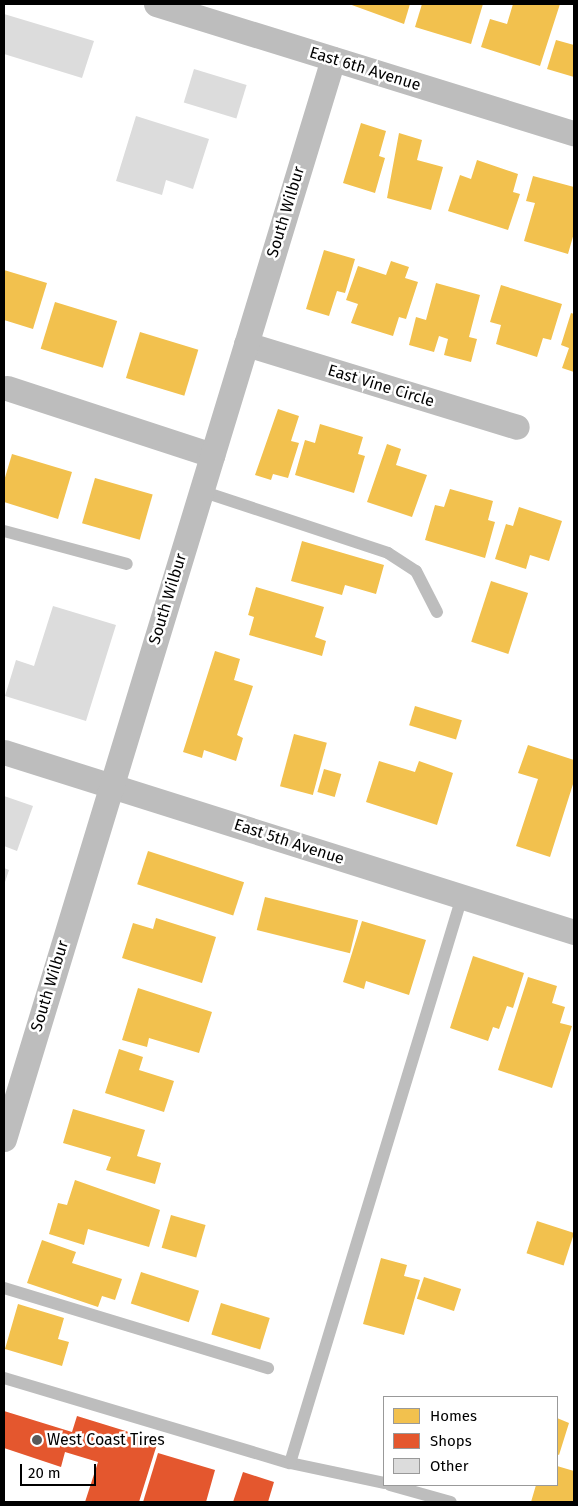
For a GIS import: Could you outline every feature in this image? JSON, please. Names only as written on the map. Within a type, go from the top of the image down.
[{"type":"street","name":"East 6th Avenue","points":[[156,4],[574,133]]},
{"type":"street","name":"South Wilbur","points":[[4,1139],[332,59]]},
{"type":"street","name":"East Vine Circle","points":[[246,344],[517,427]]},
{"type":"street","points":[[6,389],[212,455]]},
{"type":"street","name":"East 5th Avenue","points":[[4,752],[574,932]]},
{"type":"lane","points":[[201,491],[277,520],[388,552],[416,571],[437,612]]},
{"type":"lane","points":[[4,531],[127,564]]},
{"type":"lane","points":[[290,1463],[462,897]]},
{"type":"lane","points":[[4,1288],[268,1368]]},
{"type":"lane","points":[[4,1378],[290,1463],[383,1484]]},
{"type":"lane","points":[[394,1486],[451,1502]]},
{"type":"building: Homes","points":[[349,4],[410,4],[404,24]]},
{"type":"building: Homes","points":[[422,4],[483,4],[471,44],[415,27]]},
{"type":"building: Homes","points":[[513,4],[560,4],[540,66],[481,47],[490,19],[507,24]]},
{"type":"building: Homes","points":[[556,40],[574,45],[574,77],[547,69]]},
{"type":"building: Homes","points":[[361,123],[386,131],[379,156],[385,158],[375,193],[343,183]]},
{"type":"building: Homes","points":[[399,133],[422,140],[417,160],[443,167],[431,210],[387,198]]},
{"type":"building: Homes","points":[[477,160],[518,174],[513,192],[520,194],[508,230],[448,211],[460,175],[471,179]]},
{"type":"building: Homes","points":[[533,176],[574,187],[574,233],[568,254],[524,241],[535,203],[526,201]]},
{"type":"building: Homes","points":[[324,250],[355,259],[345,293],[337,291],[329,316],[306,309]]},
{"type":"building: Homes","points":[[391,261],[409,267],[405,278],[418,282],[406,319],[399,317],[393,336],[351,323],[358,304],[346,300],[358,266],[386,275]]},
{"type":"building: Homes","points":[[4,270],[47,283],[33,329],[4,320]]},
{"type":"building: Homes","points":[[436,283],[480,295],[469,337],[477,339],[471,362],[444,355],[448,339],[439,336],[434,352],[409,345],[416,317],[426,320]]},
{"type":"building: Homes","points":[[501,285],[562,304],[551,340],[543,338],[537,357],[496,344],[501,325],[490,322]]},
{"type":"building: Homes","points":[[55,302],[117,321],[103,368],[41,349]]},
{"type":"building: Homes","points":[[571,313],[574,314],[574,372],[562,368],[569,348],[561,345]]},
{"type":"building: Homes","points":[[140,332],[198,350],[184,396],[126,378]]},
{"type":"building: Homes","points":[[278,409],[299,416],[291,441],[299,443],[288,478],[273,474],[271,480],[255,475]]},
{"type":"building: Homes","points":[[320,424],[363,437],[358,454],[365,456],[354,493],[295,475],[305,440],[315,443]]},
{"type":"building: Homes","points":[[387,444],[401,449],[396,465],[427,475],[412,517],[367,502]]},
{"type":"building: Homes","points":[[12,454],[72,472],[58,519],[4,502],[4,481]]},
{"type":"building: Homes","points":[[95,478],[153,495],[140,540],[82,523]]},
{"type":"building: Homes","points":[[450,489],[493,501],[488,520],[495,522],[485,558],[425,540],[435,505],[444,507]]},
{"type":"building: Homes","points":[[519,507],[562,521],[549,561],[530,555],[526,569],[495,559],[506,524],[513,526]]},
{"type":"building: Homes","points":[[302,541],[384,565],[376,594],[345,585],[342,595],[291,581]]},
{"type":"building: Homes","points":[[491,581],[528,593],[508,654],[471,642]]},
{"type":"building: Homes","points":[[256,587],[324,607],[315,637],[326,641],[322,656],[249,635],[254,617],[248,615]]},
{"type":"building: Homes","points":[[215,651],[240,659],[234,680],[253,686],[237,735],[243,738],[236,761],[204,750],[202,758],[183,752]]},
{"type":"building: Homes","points":[[415,706],[462,720],[456,739],[409,725]]},
{"type":"building: Homes","points":[[294,734],[327,743],[313,795],[280,786]]},
{"type":"building: Homes","points":[[528,745],[574,760],[574,781],[550,857],[516,846],[538,779],[518,773]]},
{"type":"building: Homes","points":[[379,761],[415,772],[419,761],[453,773],[437,825],[366,802]]},
{"type":"building: Homes","points":[[324,769],[341,774],[335,797],[317,792]]},
{"type":"building: Homes","points":[[148,851],[244,882],[233,915],[137,884]]},
{"type":"building: Homes","points":[[265,897],[358,920],[350,953],[257,930]]},
{"type":"building: Homes","points":[[156,918],[216,937],[202,983],[122,958],[133,923],[153,929]]},
{"type":"building: Homes","points":[[362,921],[426,940],[409,995],[366,981],[364,989],[343,982]]},
{"type":"building: Homes","points":[[473,956],[524,973],[513,1008],[507,1006],[499,1029],[493,1027],[488,1041],[450,1028]]},
{"type":"building: Homes","points":[[528,977],[557,986],[552,1003],[565,1007],[560,1023],[572,1026],[552,1088],[498,1070]]},
{"type":"building: Homes","points":[[138,988],[212,1012],[199,1053],[149,1038],[147,1047],[122,1040]]},
{"type":"building: Homes","points":[[119,1049],[143,1057],[139,1070],[174,1081],[164,1112],[105,1093]]},
{"type":"building: Homes","points":[[73,1109],[145,1130],[137,1156],[161,1163],[155,1184],[106,1170],[111,1157],[63,1143]]},
{"type":"building: Homes","points":[[75,1180],[160,1210],[149,1247],[88,1229],[84,1245],[49,1234],[58,1203],[67,1205]]},
{"type":"building: Homes","points":[[171,1215],[206,1225],[196,1258],[162,1248]]},
{"type":"building: Homes","points":[[537,1221],[574,1233],[564,1265],[526,1253]]},
{"type":"building: Homes","points":[[42,1240],[76,1252],[72,1263],[122,1279],[115,1300],[102,1296],[98,1307],[27,1283]]},
{"type":"building: Homes","points":[[381,1258],[407,1265],[404,1276],[420,1280],[404,1335],[363,1324]]},
{"type":"building: Homes","points":[[141,1272],[199,1291],[189,1322],[131,1303]]},
{"type":"building: Homes","points":[[424,1277],[461,1289],[454,1311],[417,1299]]},
{"type":"building: Homes","points":[[221,1303],[270,1318],[260,1349],[211,1335]]},
{"type":"building: Homes","points":[[18,1304],[64,1318],[58,1339],[69,1342],[62,1366],[5,1349]]},
{"type":"building: Homes","points":[[558,1418],[569,1423],[558,1454]]},
{"type":"building: Homes","points":[[558,1466],[574,1471],[574,1502],[531,1502],[536,1486],[558,1486]]},
{"type":"building: Shops","points":[[4,1411],[72,1432],[77,1416],[158,1441],[139,1502],[85,1502],[98,1462],[65,1452],[61,1467],[4,1448]]},
{"type":"building: Shops","points":[[158,1453],[215,1470],[206,1502],[143,1502]]},
{"type":"building: Shops","points":[[243,1472],[274,1482],[268,1502],[233,1502]]},
{"type":"building: Other","points":[[4,14],[94,41],[82,78],[4,54]]},
{"type":"building: Other","points":[[194,69],[247,85],[236,119],[184,102]]},
{"type":"building: Other","points":[[136,116],[209,139],[193,189],[166,180],[162,195],[116,181]]},
{"type":"building: Other","points":[[53,606],[116,625],[86,721],[5,696],[16,660],[34,666]]},
{"type":"building: Other","points":[[4,796],[33,806],[17,851],[4,846]]},
{"type":"building: Other","points":[[4,868],[9,870],[4,885]]},
{"type":"place","name":"West Coast Tires","points":[[37,1440]]}]
